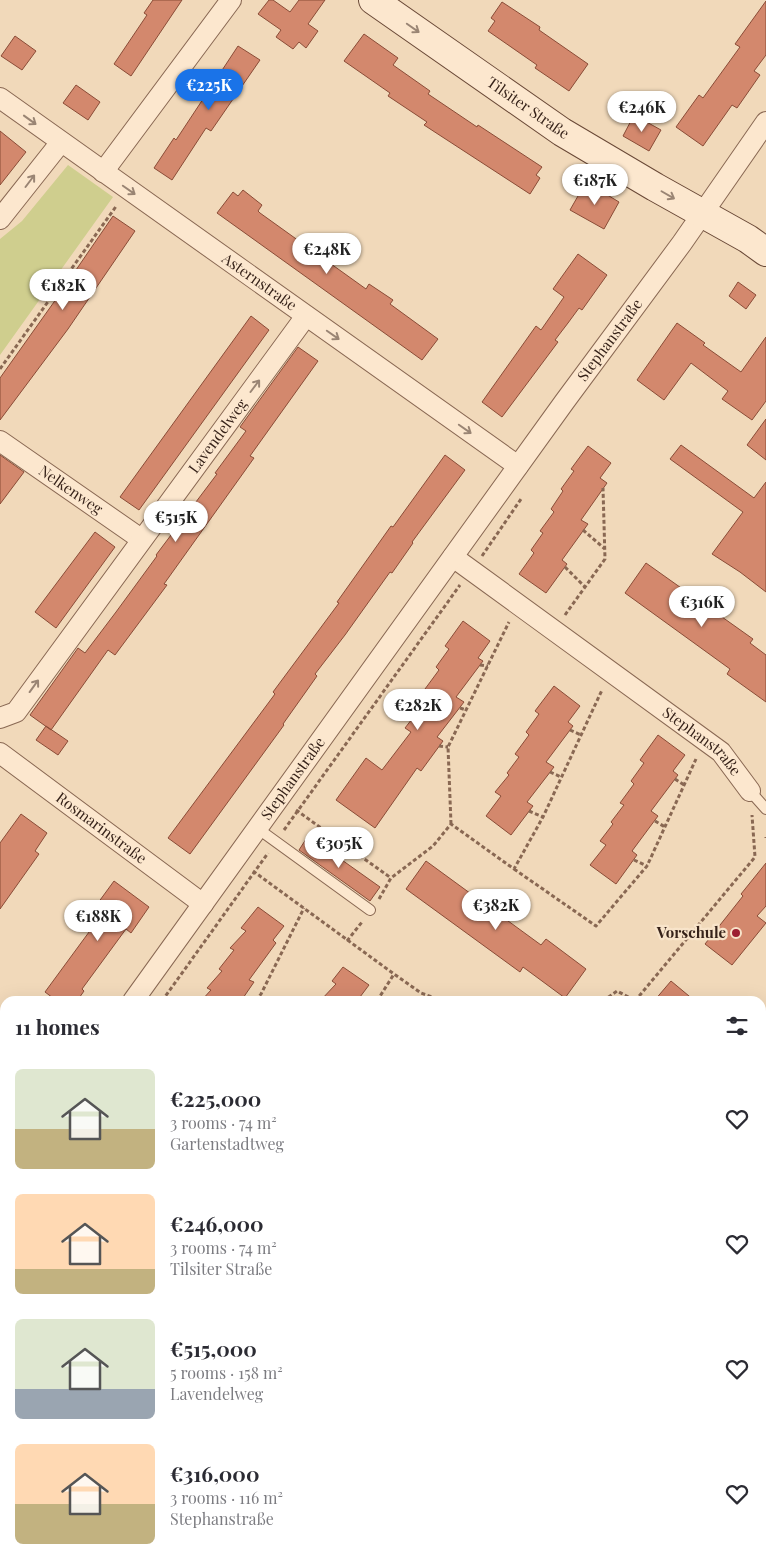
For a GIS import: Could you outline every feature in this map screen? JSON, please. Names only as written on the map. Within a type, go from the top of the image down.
[{"type":"street","points":[[103,172],[231,0]]},
{"type":"street","name":"Tilsiter Straße","points":[[373,0],[562,132],[748,239],[766,252]]},
{"type":"street","name":"Asternstraße","points":[[0,98],[518,466]]},
{"type":"street","name":"Stephanstraße","points":[[137,996],[518,466],[682,243],[766,122]]},
{"type":"street","points":[[0,219],[61,142]]},
{"type":"street","name":"Lavendelweg","points":[[0,718],[16,712],[306,316]]},
{"type":"street","name":"Nelkenweg","points":[[0,441],[141,539]]},
{"type":"street","name":"Stephanstraße","points":[[453,557],[721,752],[750,791]]},
{"type":"street","name":"Rosmarinstraße","points":[[0,753],[203,904]]},
{"type":"lane","points":[[750,791],[766,809]]},
{"type":"lane","points":[[257,828],[370,910]]},
{"type":"path","points":[[0,369],[128,189]]},
{"type":"path","points":[[554,630],[605,559],[604,488]]},
{"type":"path","points":[[166,996],[522,498]]},
{"type":"path","points":[[583,530],[605,549]]},
{"type":"path","points":[[565,567],[585,587]]},
{"type":"path","points":[[347,941],[382,896],[392,878],[433,846],[451,824],[448,747],[518,604]]},
{"type":"path","points":[[480,665],[488,666]]},
{"type":"path","points":[[514,869],[543,817],[610,671]]},
{"type":"path","points":[[460,708],[466,710]]},
{"type":"path","points":[[570,730],[580,735]]},
{"type":"path","points":[[451,824],[596,926],[647,866],[705,740]]},
{"type":"path","points":[[439,746],[448,747]]},
{"type":"path","points":[[550,772],[561,777]]},
{"type":"path","points":[[675,779],[684,785]]},
{"type":"path","points":[[640,996],[755,857],[750,791]]},
{"type":"path","points":[[279,798],[392,878]]},
{"type":"path","points":[[529,811],[543,817]]},
{"type":"path","points":[[655,821],[665,827]]},
{"type":"path","points":[[236,858],[347,941],[421,993],[430,996]]},
{"type":"path","points":[[634,860],[647,866]]},
{"type":"path","points":[[260,996],[304,908]]},
{"type":"path","points":[[380,996],[394,974]]},
{"type":"path","points":[[610,996],[616,991],[626,996]]},
{"type":"shaded area","points":[[68,165],[113,197],[0,355],[0,239],[22,221]]},
{"type":"building","points":[[153,0],[182,0],[131,76],[114,64],[147,15],[144,13]]},
{"type":"building","points":[[269,0],[273,0],[290,12],[299,0],[325,0],[308,24],[318,31],[306,48],[299,42],[293,49],[276,37],[281,30],[258,14]]},
{"type":"building","points":[[766,1],[766,55],[754,71],[760,75],[737,108],[732,105],[703,146],[676,127],[699,95],[703,98],[740,47],[735,44]]},
{"type":"building","points":[[502,2],[540,27],[539,30],[588,64],[569,91],[535,68],[537,65],[488,31],[495,21],[491,18]]},
{"type":"building","points":[[364,34],[398,58],[393,65],[430,91],[428,94],[542,167],[536,175],[540,178],[530,194],[424,125],[427,122],[388,96],[390,93],[344,61]]},
{"type":"building","points":[[15,36],[36,51],[22,70],[1,56]]},
{"type":"building","points":[[238,46],[260,60],[211,131],[206,128],[172,180],[154,168],[174,138],[176,140]]},
{"type":"building","points":[[76,85],[100,102],[88,120],[63,103]]},
{"type":"building","points":[[634,115],[661,130],[649,151],[623,136]]},
{"type":"building","points":[[0,131],[26,152],[0,185]]},
{"type":"building","points":[[586,182],[619,202],[604,229],[570,210]]},
{"type":"building","points":[[243,190],[262,205],[258,211],[260,213],[366,289],[369,284],[393,300],[390,304],[438,339],[422,360],[217,213],[233,192],[238,196]]},
{"type":"building","points":[[113,216],[135,231],[68,329],[0,420],[0,378]]},
{"type":"building","points":[[578,254],[607,275],[582,310],[579,308],[555,340],[558,342],[502,417],[482,402],[536,326],[541,330],[564,297],[553,289]]},
{"type":"building","points":[[738,282],[756,295],[746,309],[729,296]]},
{"type":"building","points":[[251,316],[269,330],[139,510],[120,497]]},
{"type":"building","points":[[677,323],[705,343],[703,345],[741,372],[766,337],[766,401],[752,420],[722,399],[728,391],[691,363],[664,400],[637,380]]},
{"type":"building","points":[[298,347],[318,361],[250,456],[254,458],[164,584],[167,585],[115,655],[108,650],[51,730],[30,715],[78,648],[85,653],[217,474],[215,473],[246,431],[240,427]]},
{"type":"building","points":[[766,419],[766,460],[747,445]]},
{"type":"building","points":[[681,445],[754,498],[766,482],[766,592],[712,554],[743,512],[670,459]]},
{"type":"building","points":[[588,446],[611,463],[600,478],[607,483],[581,520],[588,524],[562,560],[567,564],[546,593],[519,574],[534,553],[531,550],[543,533],[540,531],[554,512],[551,509],[563,491],[561,489],[574,471],[571,469]]},
{"type":"building","points":[[0,455],[24,472],[0,504]]},
{"type":"building","points":[[445,455],[465,470],[412,542],[392,573],[390,572],[315,674],[317,676],[284,725],[190,854],[168,838],[275,694],[273,692],[339,603],[337,602],[391,526],[393,527]]},
{"type":"building","points":[[95,532],[115,547],[56,628],[35,612]]},
{"type":"building","points":[[646,563],[753,639],[750,643],[766,655],[766,702],[727,674],[730,669],[625,593]]},
{"type":"building","points":[[463,621],[490,641],[478,658],[483,661],[456,697],[464,702],[437,737],[443,741],[421,771],[417,768],[375,828],[336,800],[366,758],[382,770],[411,732],[405,728],[419,710],[416,708],[429,692],[425,689],[439,670],[436,667],[449,649],[445,646]]},
{"type":"building","points":[[554,686],[580,706],[568,722],[573,726],[546,762],[554,767],[527,802],[533,806],[511,835],[486,816],[501,796],[495,792],[509,775],[507,773],[519,757],[515,754],[529,735],[526,732],[539,714],[535,711]]},
{"type":"building","points":[[46,726],[68,741],[58,755],[36,740]]},
{"type":"building","points":[[658,735],[685,755],[673,771],[678,775],[651,811],[658,816],[632,851],[637,855],[616,884],[590,865],[606,845],[600,841],[624,805],[620,803],[634,784],[631,781],[644,763],[640,760]]},
{"type":"building","points":[[21,814],[47,833],[35,851],[39,854],[0,909],[0,843]]},
{"type":"building","points":[[308,836],[380,887],[370,901],[299,850]]},
{"type":"building","points":[[426,861],[541,945],[546,939],[586,969],[566,996],[562,996],[523,967],[520,972],[406,889]]},
{"type":"building","name":"Vorschule","points":[[766,863],[766,906],[757,916],[766,923],[732,965],[705,944]]},
{"type":"building","points":[[114,881],[149,907],[131,933],[126,929],[82,989],[84,991],[80,996],[50,996],[45,992],[103,913],[95,907]]},
{"type":"building","points":[[258,907],[284,926],[273,940],[276,943],[249,980],[254,982],[244,996],[206,996],[211,990],[207,988],[222,971],[219,969],[234,950],[230,948],[246,931],[241,928]]},
{"type":"building","points":[[343,967],[369,985],[361,996],[325,996],[336,984],[332,981]]},
{"type":"building","points":[[671,981],[689,996],[658,996]]},
{"type":"place","name":"Vorschule","points":[[736,933]]}]
